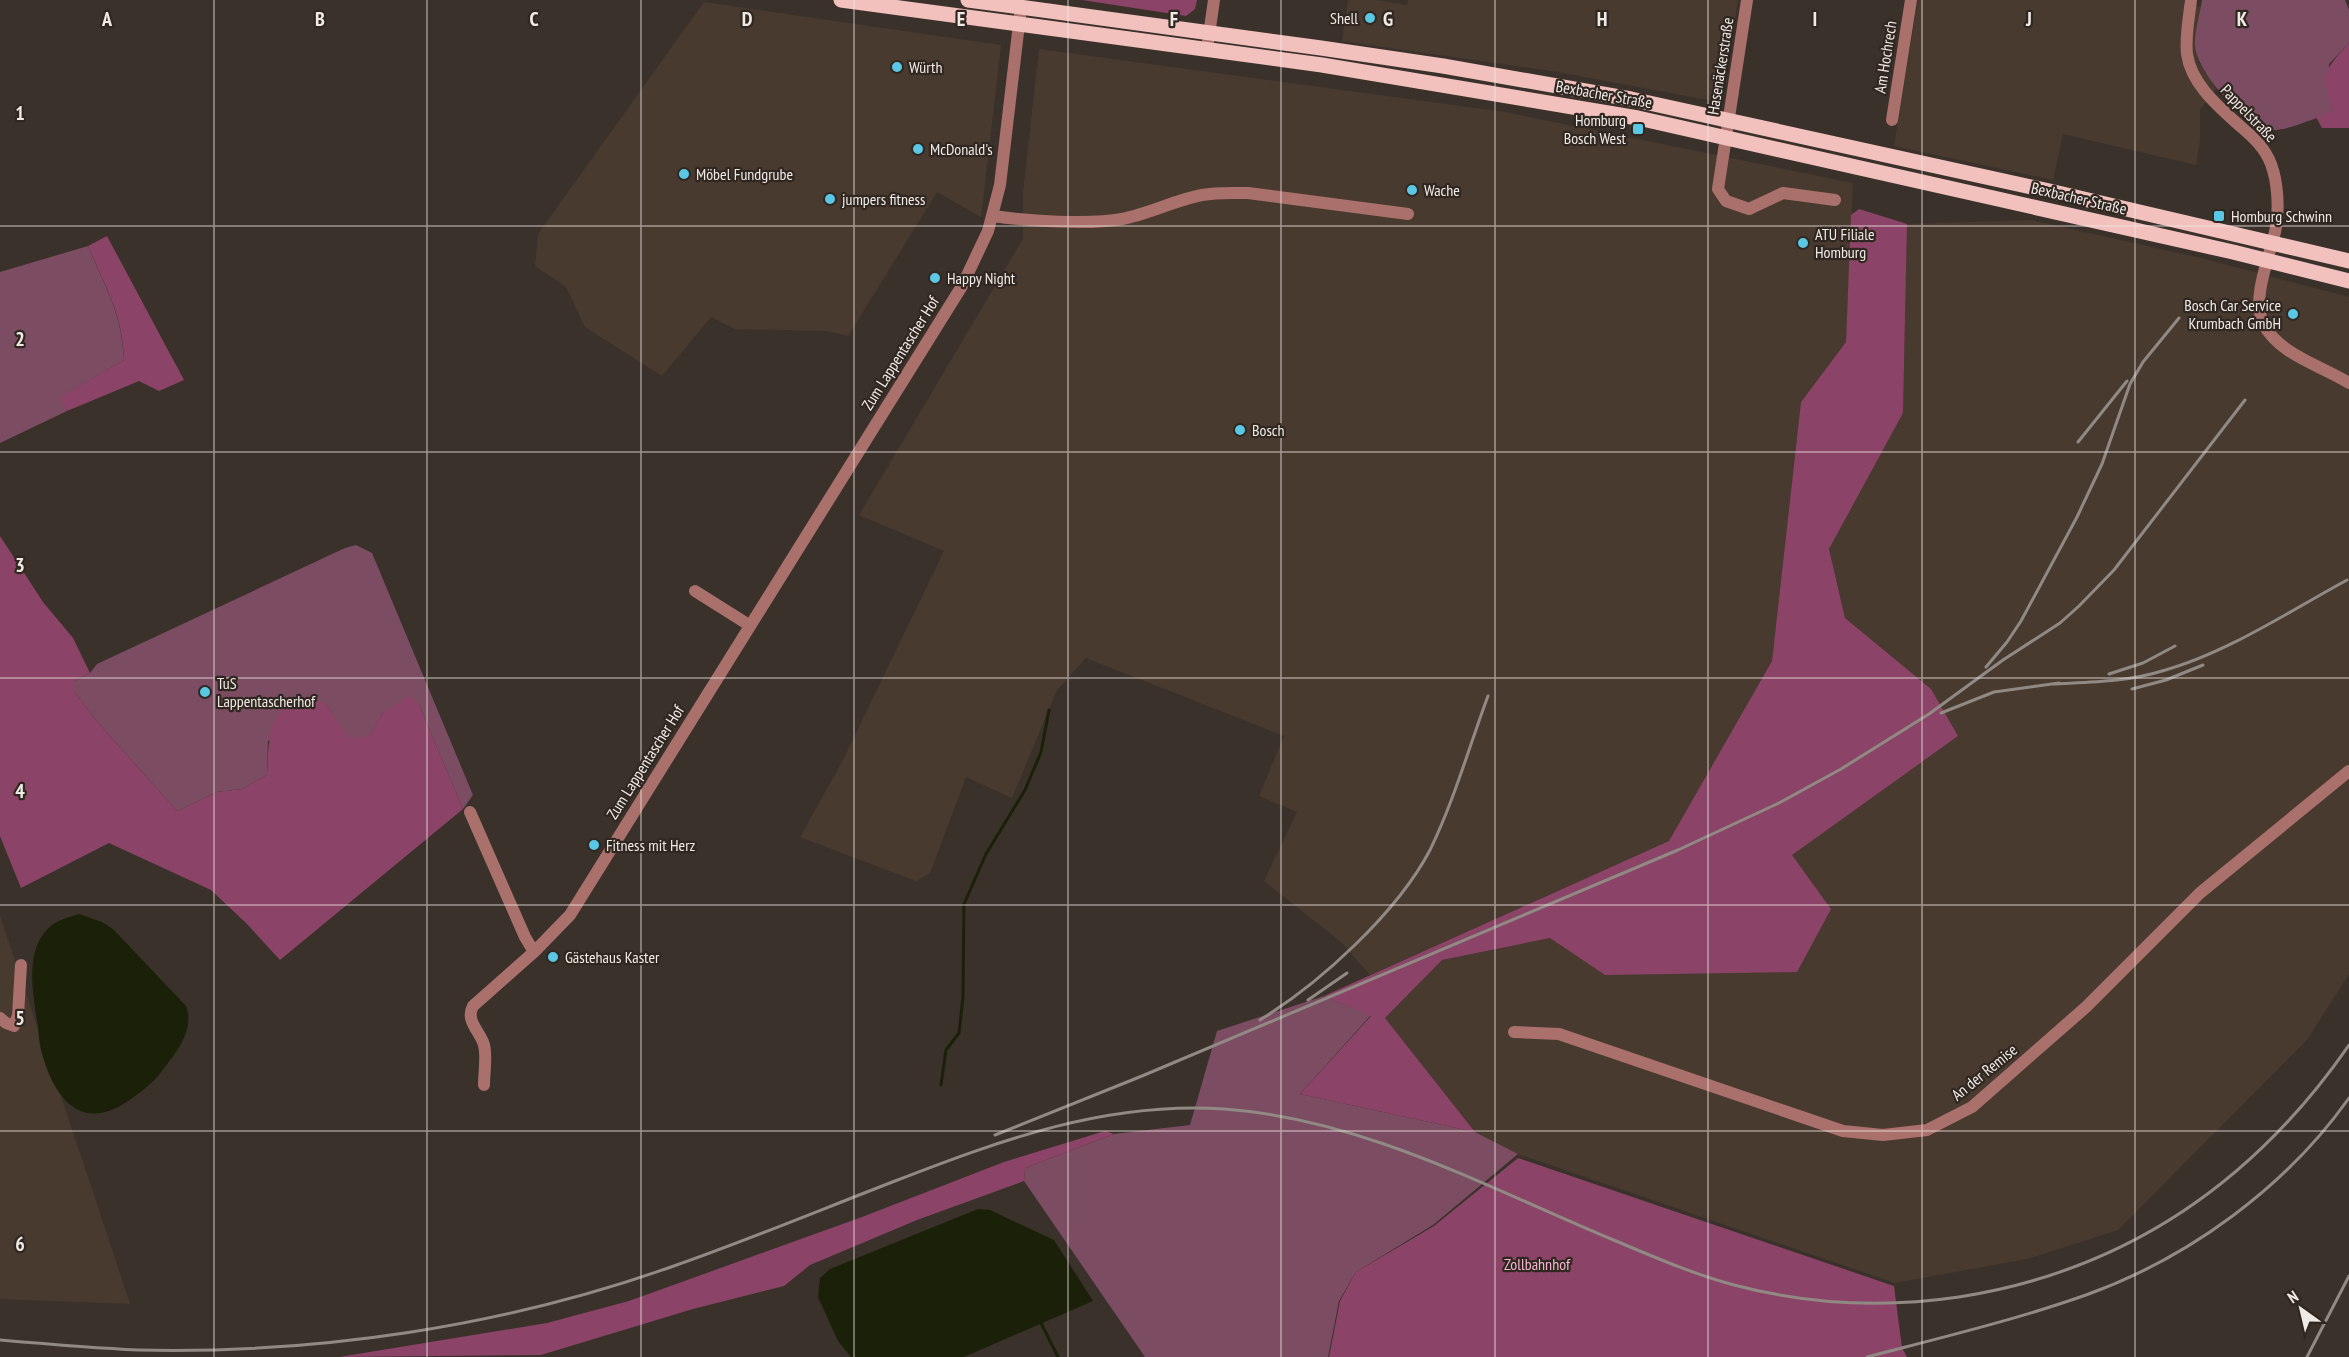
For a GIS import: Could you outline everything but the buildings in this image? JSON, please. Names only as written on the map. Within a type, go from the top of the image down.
[{"type":"main road","name":"Bexbacher Straße","points":[[841,0],[893,4],[1438,83],[1638,118],[2270,252],[2349,261]]},
{"type":"main road","name":"Bexbacher Straße","points":[[968,0],[1443,66],[1631,99],[1728,120],[2270,252],[2349,281]]},
{"type":"street","points":[[1206,50],[1214,0]]},
{"type":"street","name":"Hasenäckerstraße","points":[[1747,0],[1718,189],[1726,201],[1749,209],[1783,193],[1835,201]]},
{"type":"street","name":"Am Hochrech","points":[[1892,120],[1911,0]]},
{"type":"street","name":"Pappelstraße","points":[[2192,0],[2187,52],[2192,71],[2213,100],[2255,139],[2272,164],[2277,208],[2270,252]]},
{"type":"street","name":"Zum Lappentascher Hof","points":[[484,1084],[484,1047],[470,1018],[473,1006],[534,952],[570,915],[962,286],[977,257],[993,216],[999,185],[1021,7]]},
{"type":"street","points":[[993,216],[1097,221],[1123,219],[1201,195],[1227,192],[1408,214]]},
{"type":"street","points":[[2270,252],[2260,298],[2260,312],[2268,331],[2276,341],[2290,351],[2349,383]]},
{"type":"street","points":[[695,591],[749,625]]},
{"type":"street","name":"An der Remise","points":[[1514,1032],[1559,1034],[1843,1131],[1883,1136],[1927,1130],[1972,1107],[2086,1007],[2200,893],[2349,771]]},
{"type":"street","points":[[470,812],[525,937],[534,952]]},
{"type":"street","points":[[0,1018],[14,1026],[18,1015],[21,965]]},
{"type":"shaded area","points":[[1348,0],[1376,0],[1407,5],[1408,0],[1738,0],[1725,85],[1720,96],[1713,101],[1558,72],[1342,41]]},
{"type":"shaded area","points":[[1918,0],[2184,0],[2184,4],[2201,7],[2195,45],[2199,63],[2216,89],[2200,110],[2200,141],[2196,165],[2063,134],[2053,180],[1894,146]]},
{"type":"shaded area","points":[[2202,0],[2345,0],[2349,10],[2349,43],[2329,64],[2333,112],[2295,126],[2275,130],[2263,127],[2238,110],[2214,85],[2198,58],[2195,41]]},
{"type":"shaded area","points":[[704,2],[1001,45],[981,217],[937,192],[848,336],[827,331],[735,329],[711,317],[662,376],[585,327],[566,287],[535,266],[538,234]]},
{"type":"shaded area","points":[[1039,49],[1505,112],[1853,183],[1846,342],[1801,402],[1772,661],[1669,841],[1370,975],[1341,942],[1264,881],[1297,812],[1259,796],[1284,736],[1086,658],[1057,690],[1012,798],[966,777],[930,873],[916,881],[800,837],[842,762],[944,551],[859,515],[1023,239],[1023,193]]},
{"type":"shaded area","points":[[2031,220],[2201,258],[2349,297],[2349,974],[2307,1040],[2118,1230],[2027,1259],[1895,1283],[1518,1154],[1475,1132],[1385,1018],[1442,960],[1550,938],[1605,975],[1831,909],[1791,855],[1958,736],[1931,689],[1845,618],[1829,549],[1903,413],[1907,224]]},
{"type":"shaded area","points":[[88,246],[116,314],[123,343],[124,360],[61,397],[67,411],[0,443],[0,272]]},
{"type":"shaded area","points":[[356,545],[372,553],[473,795],[463,809],[419,705],[383,712],[369,737],[348,739],[325,703],[268,741],[267,775],[242,789],[217,792],[177,811],[93,717],[74,691],[74,681],[90,673],[97,664],[345,548]]},
{"type":"shaded area","points":[[79,914],[102,922],[113,929],[186,1006],[188,1015],[183,1041],[154,1080],[128,1101],[112,1110],[98,1113],[85,1112],[74,1107],[55,1087],[41,1048],[33,987],[33,964],[38,942],[44,933],[56,923]]},
{"type":"shaded area","points":[[0,916],[95,1198],[130,1304],[0,1299]]},
{"type":"shaded area","points":[[1324,996],[1371,1015],[1300,1094],[1475,1132],[1518,1154],[1433,1225],[1356,1272],[1339,1301],[1328,1357],[1145,1357],[1024,1181],[1025,1168],[1114,1134],[1190,1125],[1217,1031]]},
{"type":"shaded area","points":[[978,1209],[990,1210],[1054,1240],[1093,1301],[964,1357],[851,1357],[838,1341],[818,1297],[820,1278],[830,1269]]},
{"type":"green space","points":[[1082,0],[1197,0],[1195,9],[1186,16]]},
{"type":"green space","points":[[2349,43],[2349,128],[2322,128],[2316,117],[2333,111],[2326,81],[2329,67]]},
{"type":"green space","points":[[1859,209],[1907,224],[1903,413],[1829,549],[1845,618],[1931,689],[1958,736],[1792,855],[1831,909],[1797,972],[1605,975],[1550,938],[1442,960],[1385,1018],[1475,1132],[1300,1094],[1371,1016],[1324,996],[1669,841],[1772,661],[1801,402],[1846,342],[1851,215]]},
{"type":"green space","points":[[107,236],[184,380],[159,391],[139,381],[67,411],[60,397],[124,360],[117,315],[88,246]]},
{"type":"green space","points":[[0,536],[43,602],[73,638],[90,673],[74,681],[74,691],[93,717],[177,811],[217,792],[242,789],[267,775],[269,745],[275,718],[292,702],[306,700],[325,703],[349,738],[369,736],[383,712],[410,696],[419,705],[463,809],[280,960],[211,890],[109,843],[21,888],[0,836]]},
{"type":"green space","points":[[1105,1131],[1114,1134],[1025,1168],[1024,1181],[917,1220],[810,1265],[784,1286],[693,1309],[541,1355],[339,1357],[547,1323],[629,1301],[862,1217],[1004,1162]]},
{"type":"green space","name":"Zollbahnhof","points":[[1518,1158],[1894,1286],[1902,1348],[1907,1357],[1329,1357],[1340,1301],[1356,1272],[1434,1226]]},
{"type":"waterway","points":[[941,1085],[946,1050],[959,1033],[963,997],[964,904],[986,854],[1025,790],[1041,752],[1049,710]]},
{"type":"waterway","points":[[1041,1323],[1058,1357]]},
{"type":"railway","points":[[1986,667],[2021,621],[2077,517],[2102,464],[2130,384],[2143,362],[2179,318]]},
{"type":"railway","points":[[2078,442],[2127,381]]},
{"type":"railway","points":[[995,1135],[1142,1076],[1678,850],[1779,803],[1841,769],[1929,714],[2003,660],[2060,623],[2079,606],[2114,570],[2245,400]]},
{"type":"railway","points":[[2053,684],[2135,677],[2186,663],[2257,631],[2347,580]]},
{"type":"railway","points":[[2109,674],[2143,663],[2175,646]]},
{"type":"railway","points":[[2132,689],[2166,680],[2203,665]]},
{"type":"railway","points":[[1941,713],[1994,692],[2059,683]]},
{"type":"railway","points":[[1260,1020],[1307,987],[1355,945],[1378,922],[1416,874],[1447,812],[1488,696]]},
{"type":"railway","points":[[1308,1000],[1347,973]]},
{"type":"railway","points":[[0,1340],[138,1350],[206,1350],[341,1341],[475,1321],[607,1288],[671,1267],[935,1166],[1015,1138],[1096,1117],[1181,1108],[1224,1109],[1276,1115],[1326,1126],[1376,1141],[1473,1179],[1659,1259],[1734,1285],[1789,1296],[1845,1302],[1902,1302],[1959,1297],[2020,1284],[2077,1266],[2130,1242],[2181,1213],[2228,1178],[2271,1139],[2312,1094],[2349,1045]]},
{"type":"railway","points":[[1867,1357],[2032,1313],[2124,1280],[2162,1261],[2198,1240],[2265,1190],[2296,1161],[2349,1098]]},
{"type":"railway","points":[[2307,1357],[2349,1276]]},
{"type":"place","name":"Shell","points":[[1370,18]]},
{"type":"place","name":"Würth","points":[[897,67]]},
{"type":"place","name":"Homburg Bosch West","points":[[1638,129]]},
{"type":"place","name":"McDonald's","points":[[918,149]]},
{"type":"place","name":"Möbel Fundgrube","points":[[684,174]]},
{"type":"place","name":"Wache","points":[[1412,190]]},
{"type":"place","name":"jumpers fitness","points":[[830,199]]},
{"type":"place","name":"Homburg Schwinn","points":[[2219,216]]},
{"type":"place","name":"ATU Filiale Homburg","points":[[1803,243]]},
{"type":"place","name":"Happy Night","points":[[935,278]]},
{"type":"place","name":"Bosch Car Service Krumbach GmbH","points":[[2293,314]]},
{"type":"place","name":"Bosch","points":[[1240,430]]},
{"type":"place","name":"TuS Lappentascherhof","points":[[205,692]]},
{"type":"place","name":"Fitness mit Herz","points":[[594,845]]},
{"type":"place","name":"Gästehaus Kaster","points":[[553,957]]}]
